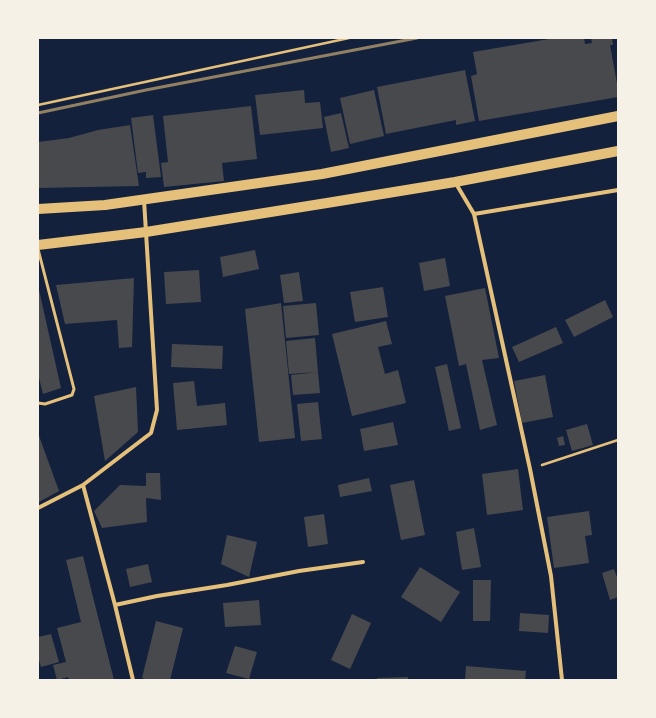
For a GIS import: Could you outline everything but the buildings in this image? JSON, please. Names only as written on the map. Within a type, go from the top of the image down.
[{"type":"main road","points":[[38,209],[105,205],[322,174],[618,116]]},
{"type":"main road","points":[[38,245],[146,232],[455,182],[618,150]]},
{"type":"street","points":[[455,182],[474,214],[530,469],[551,576],[562,680]]},
{"type":"street","points":[[474,214],[618,190]]},
{"type":"street","points":[[38,508],[83,485],[151,433],[157,410],[144,199]]},
{"type":"street","points":[[83,485],[133,680]]},
{"type":"street","points":[[115,605],[157,596],[299,571],[363,562]]},
{"type":"lane","points":[[38,249],[74,389],[72,395],[45,404],[38,403]]},
{"type":"path","points":[[38,104],[349,38]]},
{"type":"path","points":[[530,469],[618,440]]},
{"type":"railway","points":[[38,113],[146,90],[417,38]]}]
